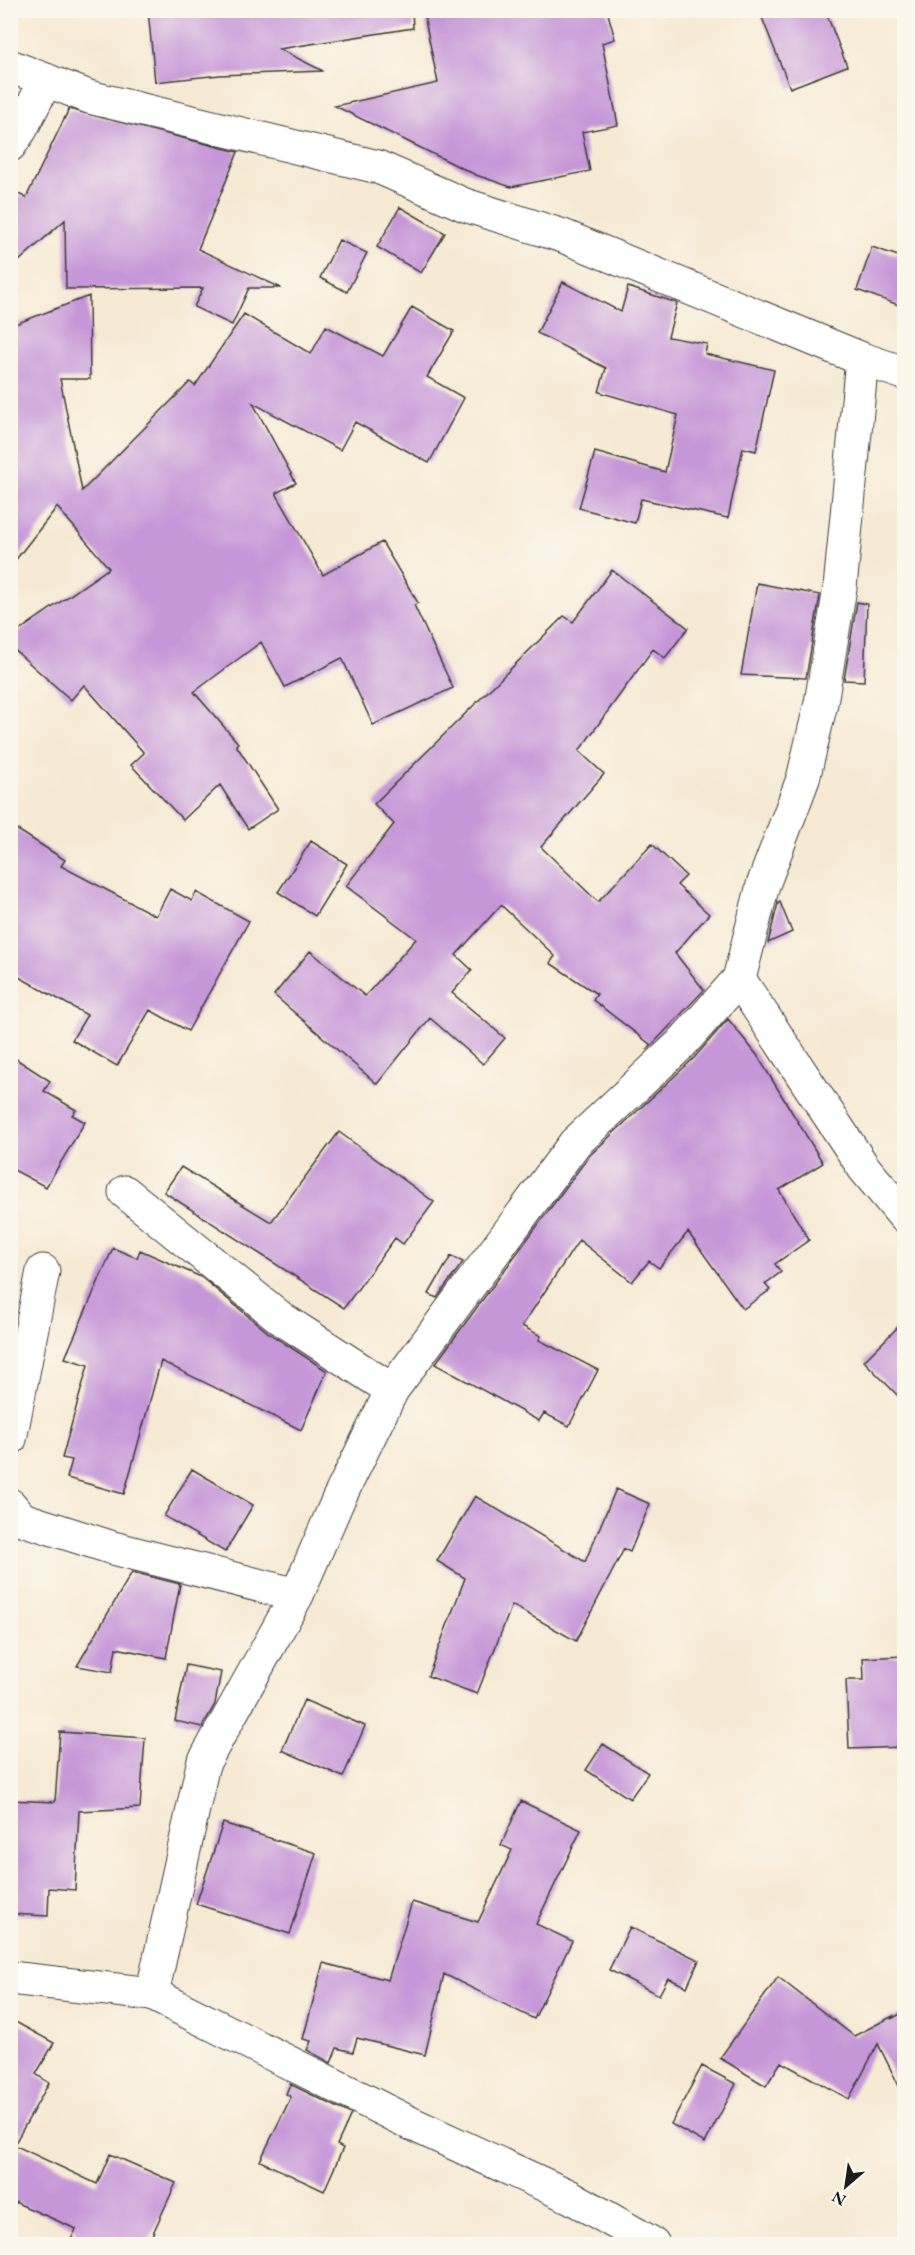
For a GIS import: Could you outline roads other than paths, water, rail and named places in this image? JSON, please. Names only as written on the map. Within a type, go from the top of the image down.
[{"type":"street","points":[[10,66],[89,97],[378,167],[465,205],[563,236],[862,359],[904,373]]},
{"type":"street","points":[[14,134],[46,80]]},
{"type":"street","points":[[152,1994],[202,1764],[297,1595],[338,1500],[392,1390],[575,1143],[681,1044],[739,979],[763,885],[803,779],[820,703],[840,588],[862,359]]},
{"type":"street","points":[[739,979],[864,1168],[904,1216]]},
{"type":"street","points":[[125,1192],[282,1319],[392,1390]]},
{"type":"street","points":[[10,1439],[43,1271]]},
{"type":"street","points":[[10,1505],[22,1519],[113,1548],[297,1595]]},
{"type":"street","points":[[10,1978],[152,1994],[410,2123],[571,2197],[653,2244]]}]
